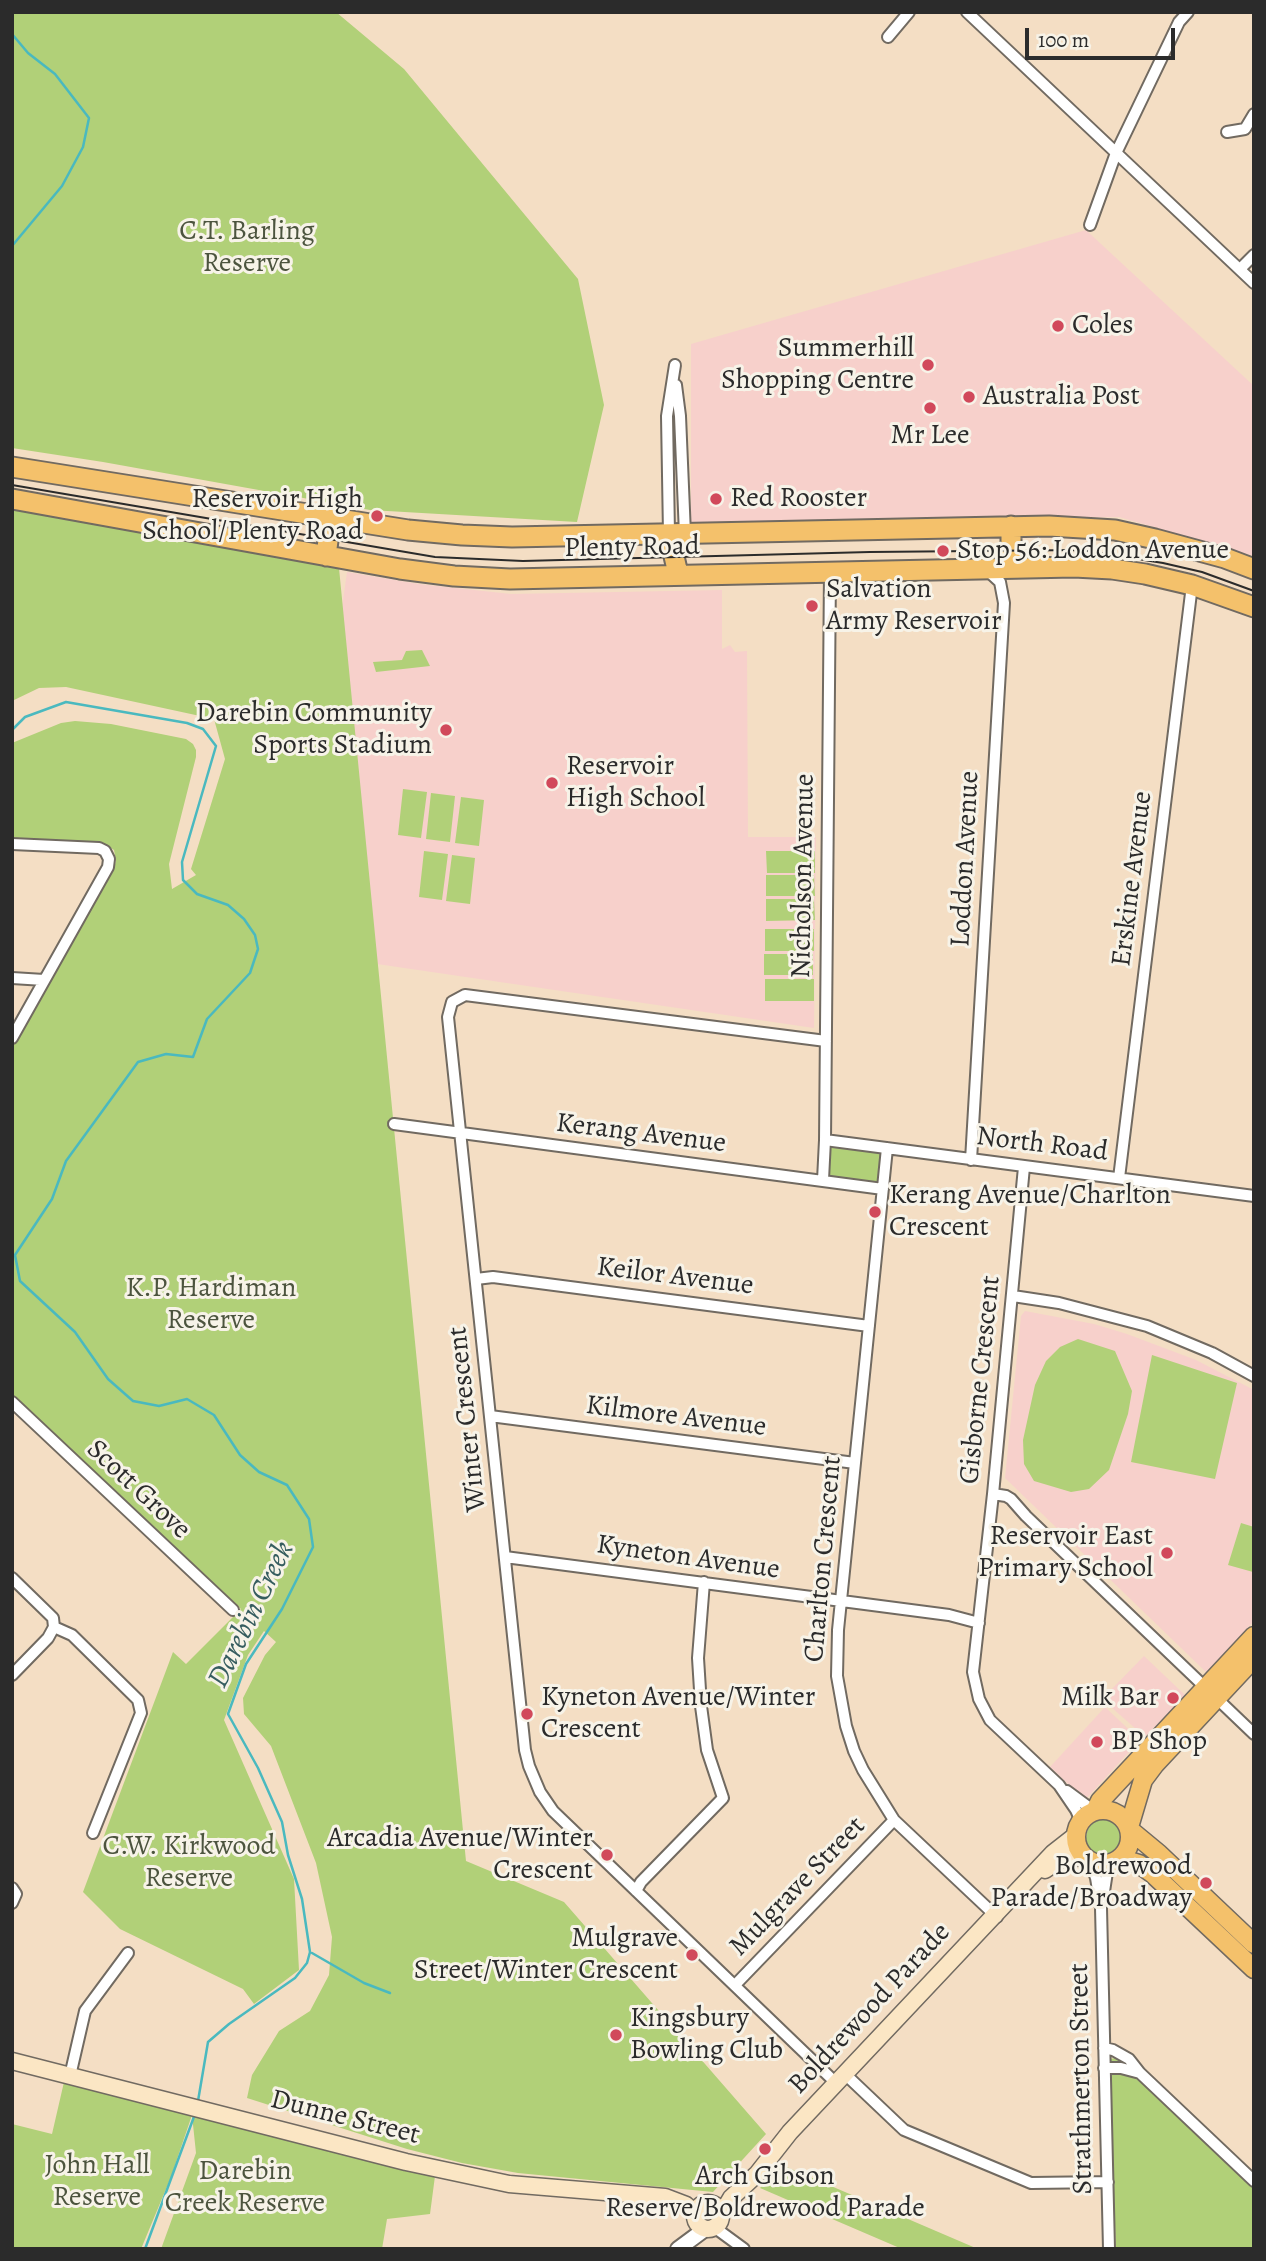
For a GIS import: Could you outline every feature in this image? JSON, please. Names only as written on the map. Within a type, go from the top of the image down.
[{"type":"highway","name":"Plenty Road","points":[[12,467],[408,530],[462,535],[512,537],[1049,526],[1115,530],[1190,547],[1254,569]]},
{"type":"highway","name":"Plenty Road","points":[[12,499],[400,569],[454,576],[510,579],[1011,568],[1112,569],[1192,585],[1253,606]]},
{"type":"highway","points":[[327,556],[331,517]]},
{"type":"highway","points":[[1011,526],[1011,568]]},
{"type":"highway","points":[[677,534],[678,574]]},
{"type":"main road","name":"Boldrewood Parade","points":[[709,2216],[726,2194],[790,2132],[1087,1820],[1100,1801],[1152,1757],[1211,1693],[1254,1636]]},
{"type":"main road","name":"Boldrewood Parade","points":[[1211,1693],[1254,1658]]},
{"type":"main road","name":"Boldrewood Parade","points":[[1129,1829],[1152,1757]]},
{"type":"main road","points":[[1107,1810],[1118,1814],[1129,1829],[1254,1944],[1252,1967],[1139,1864],[1116,1861],[1100,1864],[1087,1859],[1078,1847],[1087,1820],[1107,1810]]},
{"type":"main road","points":[[1116,1861],[1129,1845],[1129,1829]]},
{"type":"main road","name":"Boldrewood Parade","points":[[993,1918],[1048,1867],[1061,1859],[1087,1859]]},
{"type":"main road","name":"Dunne Street","points":[[14,2061],[406,2162],[509,2184],[665,2197],[709,2216]]},
{"type":"street","points":[[888,37],[909,12]]},
{"type":"street","points":[[967,12],[1254,283]]},
{"type":"street","points":[[1169,12],[1179,22]]},
{"type":"street","points":[[1090,225],[1116,153],[1179,22],[1188,12]]},
{"type":"street","points":[[1227,131],[1245,129],[1254,114]]},
{"type":"street","points":[[1240,270],[1254,255]]},
{"type":"street","points":[[675,370],[680,416],[677,534],[667,415],[675,370]]},
{"type":"street","name":"Loddon Avenue","points":[[971,1160],[1004,603],[1000,582],[984,569]]},
{"type":"street","name":"Nicholson Avenue","points":[[823,1180],[830,572]]},
{"type":"street","name":"Erskine Avenue","points":[[1119,1178],[1192,585]]},
{"type":"street","points":[[12,844],[99,848],[105,851],[109,859],[108,867],[12,1038]]},
{"type":"street","points":[[12,978],[44,981]]},
{"type":"street","name":"Winter Crescent","points":[[826,1041],[465,995],[452,1002],[448,1017],[525,1750],[540,1791],[553,1811],[735,1985],[841,2079],[904,2130],[1031,2183],[1108,2182]]},
{"type":"street","name":"Kerang Avenue","points":[[394,1124],[883,1188]]},
{"type":"street","name":"North Road","points":[[825,1140],[1254,1196]]},
{"type":"street","name":"Charlton Crescent","points":[[887,1148],[841,1601],[836,1676],[846,1726],[863,1770],[894,1820],[993,1918]]},
{"type":"street","name":"Gisborne Crescent","points":[[1024,1167],[993,1499],[980,1619],[973,1654],[975,1687],[990,1720],[1059,1785],[1077,1811],[1087,1820]]},
{"type":"street","name":"Keilor Avenue","points":[[476,1279],[493,1277],[869,1325]]},
{"type":"street","points":[[1013,1296],[1071,1306],[1147,1326],[1212,1353],[1254,1376]]},
{"type":"street","name":"Scott Grove","points":[[12,1402],[233,1610]]},
{"type":"street","name":"Kilmore Avenue","points":[[490,1416],[855,1463]]},
{"type":"street","points":[[993,1499],[1006,1496],[1254,1734]]},
{"type":"street","name":"Kyneton Avenue","points":[[505,1557],[980,1619]]},
{"type":"street","points":[[12,1578],[53,1618],[54,1627],[48,1638],[12,1675]]},
{"type":"street","points":[[636,1891],[641,1882],[723,1798],[708,1750],[701,1706],[698,1658],[704,1582]]},
{"type":"street","points":[[54,1627],[72,1635],[138,1700],[141,1713],[93,1833]]},
{"type":"street","points":[[1059,1785],[1087,1820]]},
{"type":"street","points":[[86,1812],[99,1817]]},
{"type":"street","name":"Mulgrave Street","points":[[735,1985],[894,1820]]},
{"type":"street","name":"Strathmerton Street","points":[[1087,1859],[1096,1878],[1101,1908],[1109,2249]]},
{"type":"street","name":"Strathmerton Street","points":[[1101,1908],[1107,1872],[1116,1861]]},
{"type":"street","points":[[12,1888],[16,1894],[12,1903]]},
{"type":"street","points":[[70,2076],[85,2011],[128,1953]]},
{"type":"street","points":[[1104,2049],[1113,2050],[1129,2059],[1140,2073],[1254,2181]]},
{"type":"street","points":[[1104,2068],[1121,2068],[1140,2073]]},
{"type":"street","points":[[709,2216],[741,2246]]},
{"type":"street","name":"Boldrewood Parade","points":[[679,2248],[709,2216]]},
{"type":"shaded area","points":[[1086,230],[1254,386],[1254,556],[1119,517],[691,525],[691,344]]},
{"type":"shaded area","name":"Reservoir High School","points":[[347,572],[419,584],[511,594],[722,590],[722,649],[730,645],[735,652],[747,651],[748,837],[816,837],[814,1028],[377,964],[326,723]]},
{"type":"shaded area","name":"Reservoir East Primary School","points":[[1025,1311],[1094,1324],[1127,1334],[1196,1360],[1254,1390],[1254,1621],[1206,1672],[1005,1478],[1021,1316]]},
{"type":"shaded area","points":[[1144,1656],[1185,1695],[1145,1737],[1102,1699]]},
{"type":"shaded area","points":[[1105,1707],[1140,1740],[1085,1800],[1050,1767]]},
{"type":"green space","name":"C.T. Barling Reserve","points":[[12,12],[336,12],[404,69],[578,279],[604,405],[577,522],[370,510],[12,448]]},
{"type":"green space","name":"K.P. Hardiman Reserve","points":[[12,501],[338,558],[466,1861],[564,1902],[766,2134],[713,2192],[518,2173],[462,2163],[407,2149],[247,2098],[252,2075],[279,2031],[310,2011],[329,1975],[332,1937],[316,1863],[271,1746],[244,1714],[243,1698],[265,1655],[276,1642],[264,1631],[248,1655],[224,1720],[294,1879],[299,1970],[254,2004],[243,1989],[120,1929],[83,1892],[173,1652],[186,1664],[241,1609],[12,1394],[12,1048],[113,871],[116,861],[114,850],[103,843],[12,839],[12,743],[61,723],[75,721],[111,724],[186,739],[193,744],[196,757],[169,864],[172,889],[196,875],[191,869],[225,759],[214,719],[66,687],[39,688],[12,701]]},
{"type":"green space","points":[[422,650],[430,666],[376,672],[373,662],[402,660],[406,651]]},
{"type":"green space","points":[[403,789],[427,792],[421,838],[398,835]]},
{"type":"green space","points":[[431,793],[455,796],[450,842],[426,839]]},
{"type":"green space","points":[[461,797],[484,800],[479,846],[455,843]]},
{"type":"green space","points":[[424,851],[448,854],[442,900],[419,897]]},
{"type":"green space","points":[[766,851],[815,851],[815,873],[767,873]]},
{"type":"green space","points":[[452,855],[475,858],[470,904],[446,901]]},
{"type":"green space","points":[[766,875],[814,875],[815,896],[766,896]]},
{"type":"green space","points":[[766,899],[814,899],[815,920],[766,921]]},
{"type":"green space","points":[[765,929],[814,929],[814,951],[765,951]]},
{"type":"green space","points":[[764,954],[813,954],[813,975],[764,975]]},
{"type":"green space","points":[[765,979],[814,979],[814,1001],[765,1001]]},
{"type":"green space","points":[[825,1140],[887,1148],[883,1189],[823,1180]]},
{"type":"green space","points":[[1078,1339],[1115,1351],[1132,1391],[1128,1414],[1109,1470],[1089,1489],[1071,1492],[1034,1481],[1024,1464],[1023,1440],[1035,1385],[1046,1361],[1060,1347]]},
{"type":"green space","points":[[1152,1355],[1237,1383],[1215,1479],[1131,1462]]},
{"type":"green space","points":[[1241,1523],[1254,1527],[1253,1572],[1228,1565]]},
{"type":"green space","points":[[1105,1819],[1119,1824],[1124,1838],[1119,1852],[1105,1857],[1091,1852],[1086,1838],[1091,1824]]},
{"type":"green space","points":[[1116,2058],[1136,2073],[1254,2187],[1254,2249],[1116,2249],[1108,2059]]},
{"type":"green space","points":[[64,2082],[435,2176],[430,2214],[387,2219],[382,2249],[161,2249],[196,2153],[192,2115],[171,2177],[141,2249],[12,2249],[12,2124],[52,2134]]},
{"type":"green space","points":[[782,2165],[978,2249],[902,2249],[760,2188]]},
{"type":"waterway","name":"Darebin Creek","points":[[12,34],[28,53],[55,74],[89,118],[83,147],[62,186],[12,246]]},
{"type":"waterway","name":"Darebin Creek","points":[[12,730],[25,717],[66,702],[187,723],[203,729],[216,746],[182,862],[183,880],[197,894],[228,905],[244,919],[255,935],[258,949],[250,973],[207,1019],[193,1057],[166,1054],[138,1062],[66,1161],[52,1199],[15,1255],[20,1281],[75,1332],[108,1379],[133,1401],[159,1406],[187,1399],[214,1415],[240,1455],[259,1472],[287,1485],[309,1519],[313,1547],[282,1609],[246,1664],[228,1714],[258,1768],[282,1822],[288,1855],[302,1899],[310,1952],[307,1963],[295,1978],[208,2042],[198,2101]]},
{"type":"waterway","points":[[312,1953],[364,1983],[390,1993]]},
{"type":"waterway","name":"Darebin Creek","points":[[145,2249],[195,2114]]},
{"type":"tram line","points":[[12,485],[435,557],[523,561],[870,552],[1081,550],[1202,572],[1254,591]]},
{"type":"place","name":"Coles","points":[[1058,326]]},
{"type":"place","name":"Summerhill Shopping Centre","points":[[928,365]]},
{"type":"place","name":"Australia Post","points":[[969,397]]},
{"type":"place","name":"Mr Lee","points":[[930,408]]},
{"type":"place","name":"Red Rooster","points":[[716,499]]},
{"type":"place","name":"Reservoir High School/Plenty Road","points":[[377,516]]},
{"type":"place","name":"Stop 56: Loddon Avenue","points":[[943,551]]},
{"type":"place","name":"Salvation Army Reservoir","points":[[812,606]]},
{"type":"place","name":"Darebin Community Sports Stadium","points":[[446,730]]},
{"type":"place","name":"Reservoir High School","points":[[552,783]]},
{"type":"place","name":"Kerang Avenue/Charlton Crescent","points":[[875,1212]]},
{"type":"place","name":"Reservoir East Primary School","points":[[1167,1553]]},
{"type":"place","name":"Milk Bar","points":[[1173,1698]]},
{"type":"place","name":"Kyneton Avenue/Winter Crescent","points":[[527,1714]]},
{"type":"place","name":"BP Shop","points":[[1097,1742]]},
{"type":"place","name":"Arcadia Avenue/Winter Crescent","points":[[607,1855]]},
{"type":"place","name":"Boldrewood Parade/Broadway","points":[[1206,1883]]},
{"type":"place","name":"Mulgrave Street/Winter Crescent","points":[[692,1955]]},
{"type":"place","name":"Kingsbury Bowling Club","points":[[616,2035]]},
{"type":"place","name":"Arch Gibson Reserve/Boldrewood Parade","points":[[765,2149]]},
{"type":"park label","name":"C.W. Kirkwood Reserve","points":[[189,1863]]},
{"type":"park label","name":"John Hall Reserve","points":[[97,2182]]},
{"type":"park label","name":"Darebin Creek Reserve","points":[[245,2188]]}]
